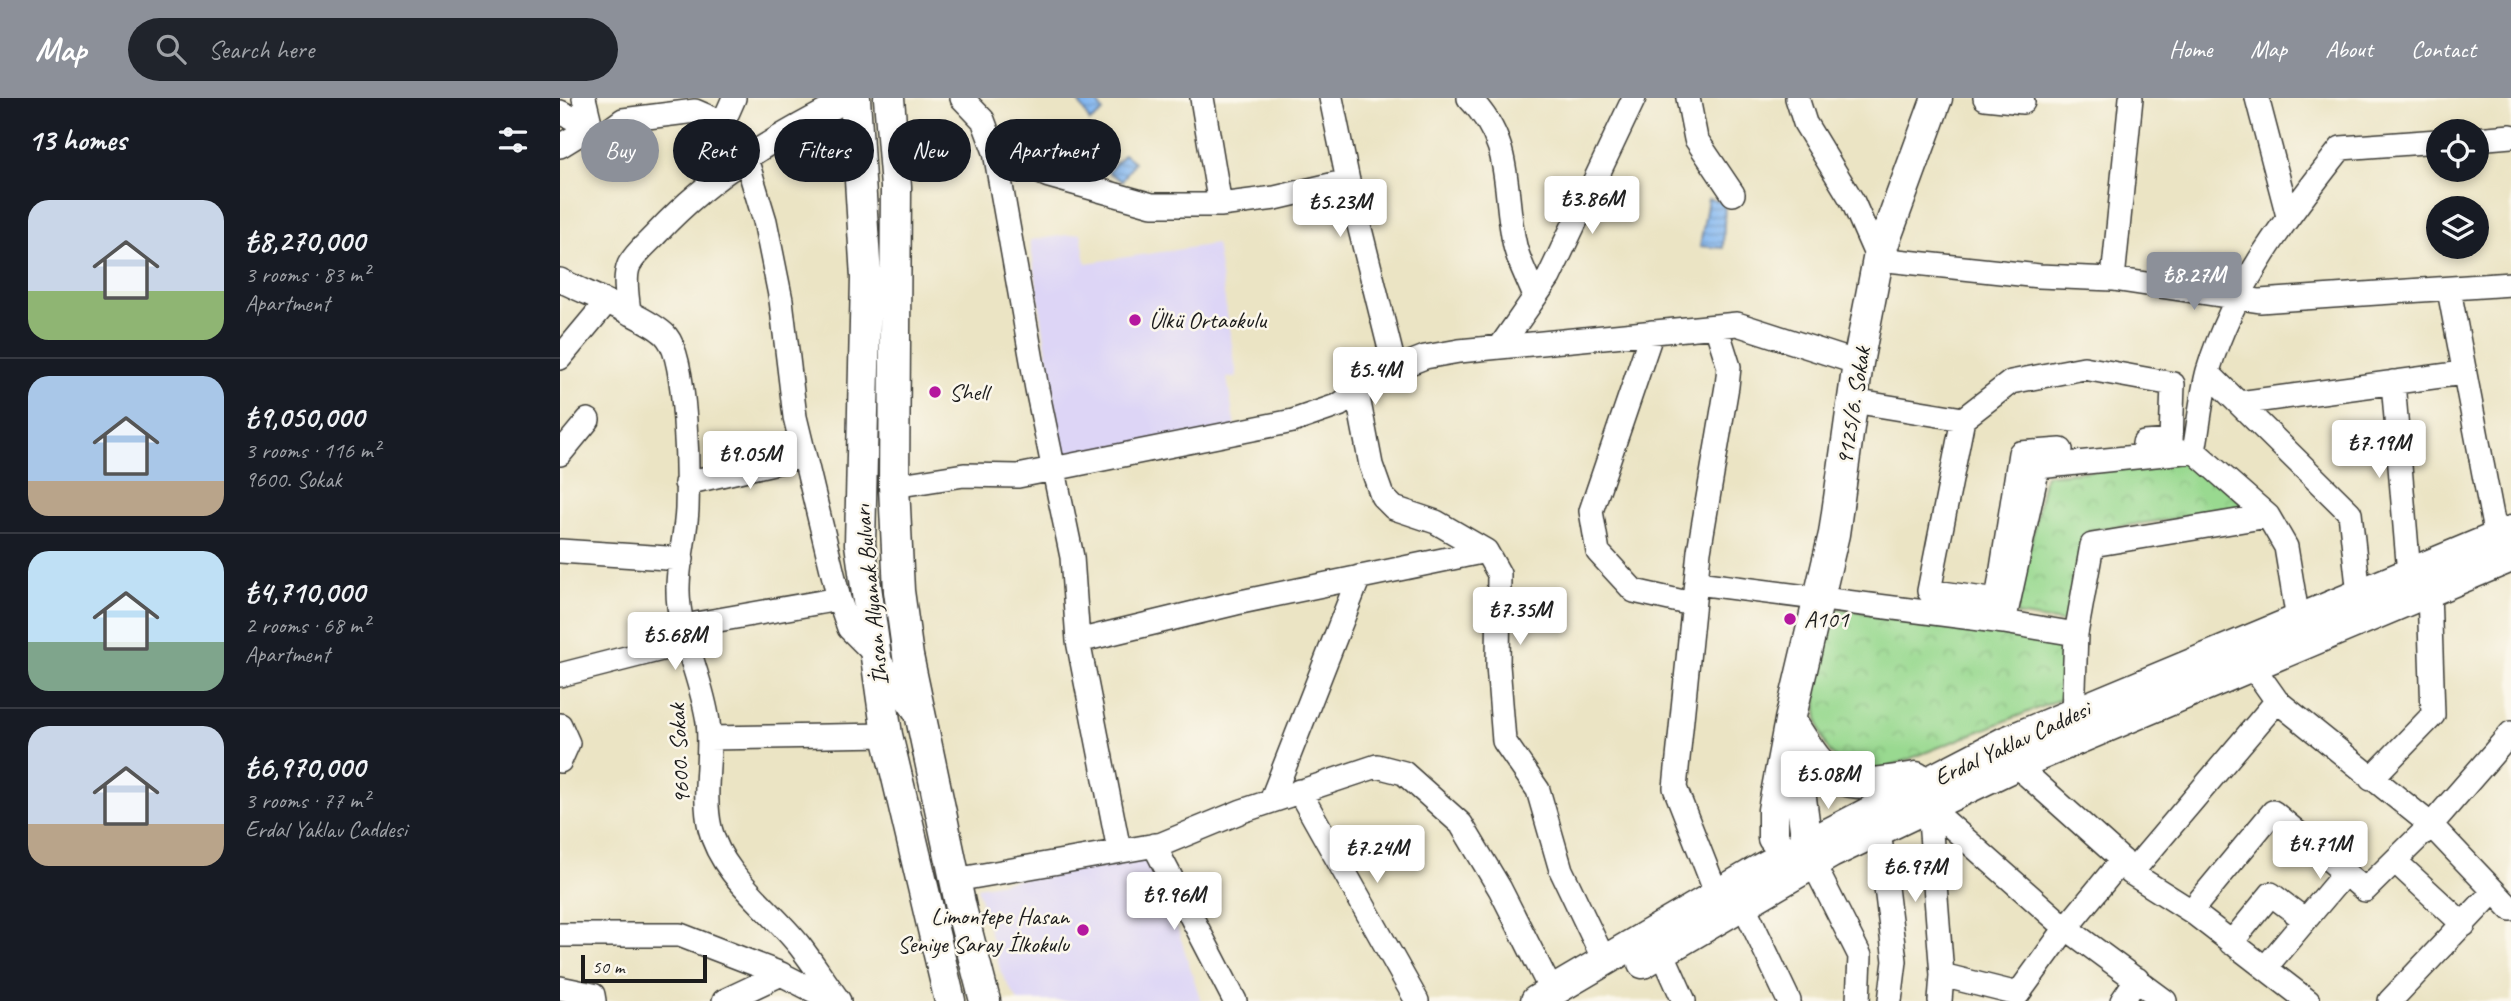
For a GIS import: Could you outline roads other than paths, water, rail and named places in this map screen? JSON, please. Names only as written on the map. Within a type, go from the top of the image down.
[{"type":"main road","name":"İhsan Alyanak Bulvarı","points":[[854,98],[866,278],[860,544],[887,735],[950,1001]]},
{"type":"main road","name":"İhsan Alyanak Bulvarı","points":[[889,98],[896,187],[894,486],[899,591],[921,720],[983,1000]]},
{"type":"main road","name":"9125/6. Sokak","points":[[1794,858],[1790,720],[1834,534],[1858,363],[1878,259],[1937,98]]},
{"type":"main road","name":"Erdal Yaklav Caddesi","points":[[1794,858],[1879,830],[2016,765],[2253,667],[2419,582],[2506,542]]},
{"type":"main road","name":"Erdal Yaklav Caddesi","points":[[1554,998],[1662,952],[1730,899],[1794,858],[1942,773],[2073,714],[2359,595],[2419,582]]},
{"type":"main road","points":[[1790,720],[1817,763],[1837,779],[1873,784],[1942,773]]},
{"type":"main road","name":"Erdal Yaklav Caddesi","points":[[1554,998],[1605,962],[1730,899]]},
{"type":"street","points":[[584,98],[589,119]]},
{"type":"street","points":[[725,119],[734,98]]},
{"type":"street","points":[[760,148],[796,126],[854,98]]},
{"type":"street","points":[[962,98],[985,125]]},
{"type":"street","points":[[1202,98],[1220,205]]},
{"type":"street","points":[[1331,98],[1348,181],[1395,369]]},
{"type":"street","points":[[1469,98],[1482,111],[1498,137],[1507,174],[1515,246],[1535,296]]},
{"type":"street","points":[[1500,347],[1549,277],[1634,98]]},
{"type":"street","points":[[1688,98],[1696,139],[1733,194]]},
{"type":"street","points":[[1797,98],[1805,123],[1853,202],[1878,259],[2039,276],[2113,279],[2236,295],[2260,301],[2511,284]]},
{"type":"street","points":[[1985,98],[2023,102]]},
{"type":"street","points":[[2113,279],[2131,98]]},
{"type":"street","points":[[2257,98],[2288,216]]},
{"type":"street","points":[[637,119],[695,111],[714,119]]},
{"type":"street","points":[[560,112],[581,122]]},
{"type":"street","points":[[560,146],[581,133]]},
{"type":"street","points":[[2489,138],[2511,136]]},
{"type":"street","points":[[2194,451],[2208,373],[2236,295],[2288,216],[2341,148],[2426,142]]},
{"type":"street","points":[[1070,182],[1152,205],[1220,205],[1275,198],[1348,181]]},
{"type":"street","points":[[629,313],[626,285],[629,265],[689,199],[712,182]]},
{"type":"street","points":[[752,182],[765,221],[778,287],[784,346],[804,456],[839,598],[849,628],[874,653],[921,720]]},
{"type":"street","points":[[1001,182],[1072,557],[1078,641],[1119,850]]},
{"type":"street","name":"9600. Sokak","points":[[560,279],[659,329],[673,349],[680,375],[686,483],[682,559],[677,586],[709,738],[709,816],[720,854],[798,944],[836,1001]]},
{"type":"street","points":[[2449,290],[2463,373],[2506,542]]},
{"type":"street","points":[[560,358],[605,304]]},
{"type":"street","points":[[894,486],[964,475],[1018,475],[1293,421],[1339,405],[1395,369],[1425,357],[1500,347],[1737,324],[1858,363]]},
{"type":"street","points":[[1716,326],[1729,367],[1699,551],[1675,789],[1730,899],[1789,1001]]},
{"type":"street","points":[[1652,332],[1591,511],[1598,552],[1634,591],[1820,601],[2004,622],[2077,634]]},
{"type":"street","points":[[1853,401],[1963,419],[2011,382],[2084,368],[2173,384],[2171,440],[2020,453],[1997,601],[1928,591],[1963,419]]},
{"type":"street","points":[[2208,373],[2350,513],[2359,595]]},
{"type":"street","points":[[2239,403],[2463,373]]},
{"type":"street","points":[[2371,779],[2433,715],[2393,382]]},
{"type":"street","points":[[1357,392],[1371,465],[1382,496],[1394,508],[1436,522],[1486,551],[1499,574],[1498,665],[1504,741],[1538,790],[1561,870],[1605,962]]},
{"type":"street","points":[[560,454],[588,420]]},
{"type":"street","points":[[2004,622],[2038,467],[2194,451],[2268,516],[2286,547],[2298,620]]},
{"type":"street","points":[[686,483],[804,456]]},
{"type":"street","points":[[2073,714],[2077,634],[2092,545],[2268,516]]},
{"type":"street","points":[[560,551],[682,559]]},
{"type":"street","points":[[1078,641],[1486,551]]},
{"type":"street","points":[[1271,801],[1359,577]]},
{"type":"street","points":[[560,675],[686,634],[839,598]]},
{"type":"street","points":[[2253,667],[2277,701],[2431,825],[2505,898],[2464,925],[2390,1001]]},
{"type":"street","points":[[1942,975],[2018,994],[2066,928],[2127,867],[2277,701]]},
{"type":"street","points":[[560,725],[568,743],[560,761]]},
{"type":"street","points":[[2191,911],[2273,813],[2365,890],[2431,825],[2511,733]]},
{"type":"street","points":[[709,738],[887,735]]},
{"type":"street","points":[[2016,765],[2127,867],[2191,911],[2308,1001]]},
{"type":"street","points":[[955,880],[1154,845],[1299,791],[1377,766],[1405,773],[1461,824],[1500,889],[1554,998]]},
{"type":"street","points":[[1299,791],[1417,1001]]},
{"type":"street","points":[[1929,807],[2066,928],[2165,1001]]},
{"type":"street","points":[[1929,807],[1942,975],[1940,1001]]},
{"type":"street","points":[[1879,830],[1895,961],[1890,1001]]},
{"type":"street","points":[[1154,845],[1235,1001]]},
{"type":"street","points":[[1794,858],[1860,956],[1858,1001]]},
{"type":"street","points":[[2396,862],[2464,925]]},
{"type":"street","points":[[2265,968],[2344,873]]},
{"type":"street","points":[[2231,943],[2271,894],[2305,920]]},
{"type":"street","points":[[560,936],[680,935],[781,974],[836,1001]]},
{"type":"street","points":[[1662,952],[1684,1001]]},
{"type":"street","points":[[733,1000],[781,974]]},
{"type":"street","points":[[2122,1001],[2137,979]]},
{"type":"street","points":[[560,988],[593,995],[594,1001]]},
{"type":"water","points":[[1095,98],[1103,112],[1094,119],[1088,119],[1077,99]]},
{"type":"water","points":[[1124,154],[1134,162],[1122,181],[1121,180],[1121,157]]},
{"type":"water","points":[[1708,199],[1725,202],[1723,248],[1700,246]]},
{"type":"place","name":"Ülkü Ortaokulu","points":[[1135,320]]},
{"type":"place","name":"Shell","points":[[935,392]]},
{"type":"place","name":"A101","points":[[1790,619]]},
{"type":"place","name":"Limontepe Hasan Seniye Saray İlkokulu","points":[[1083,930]]}]
